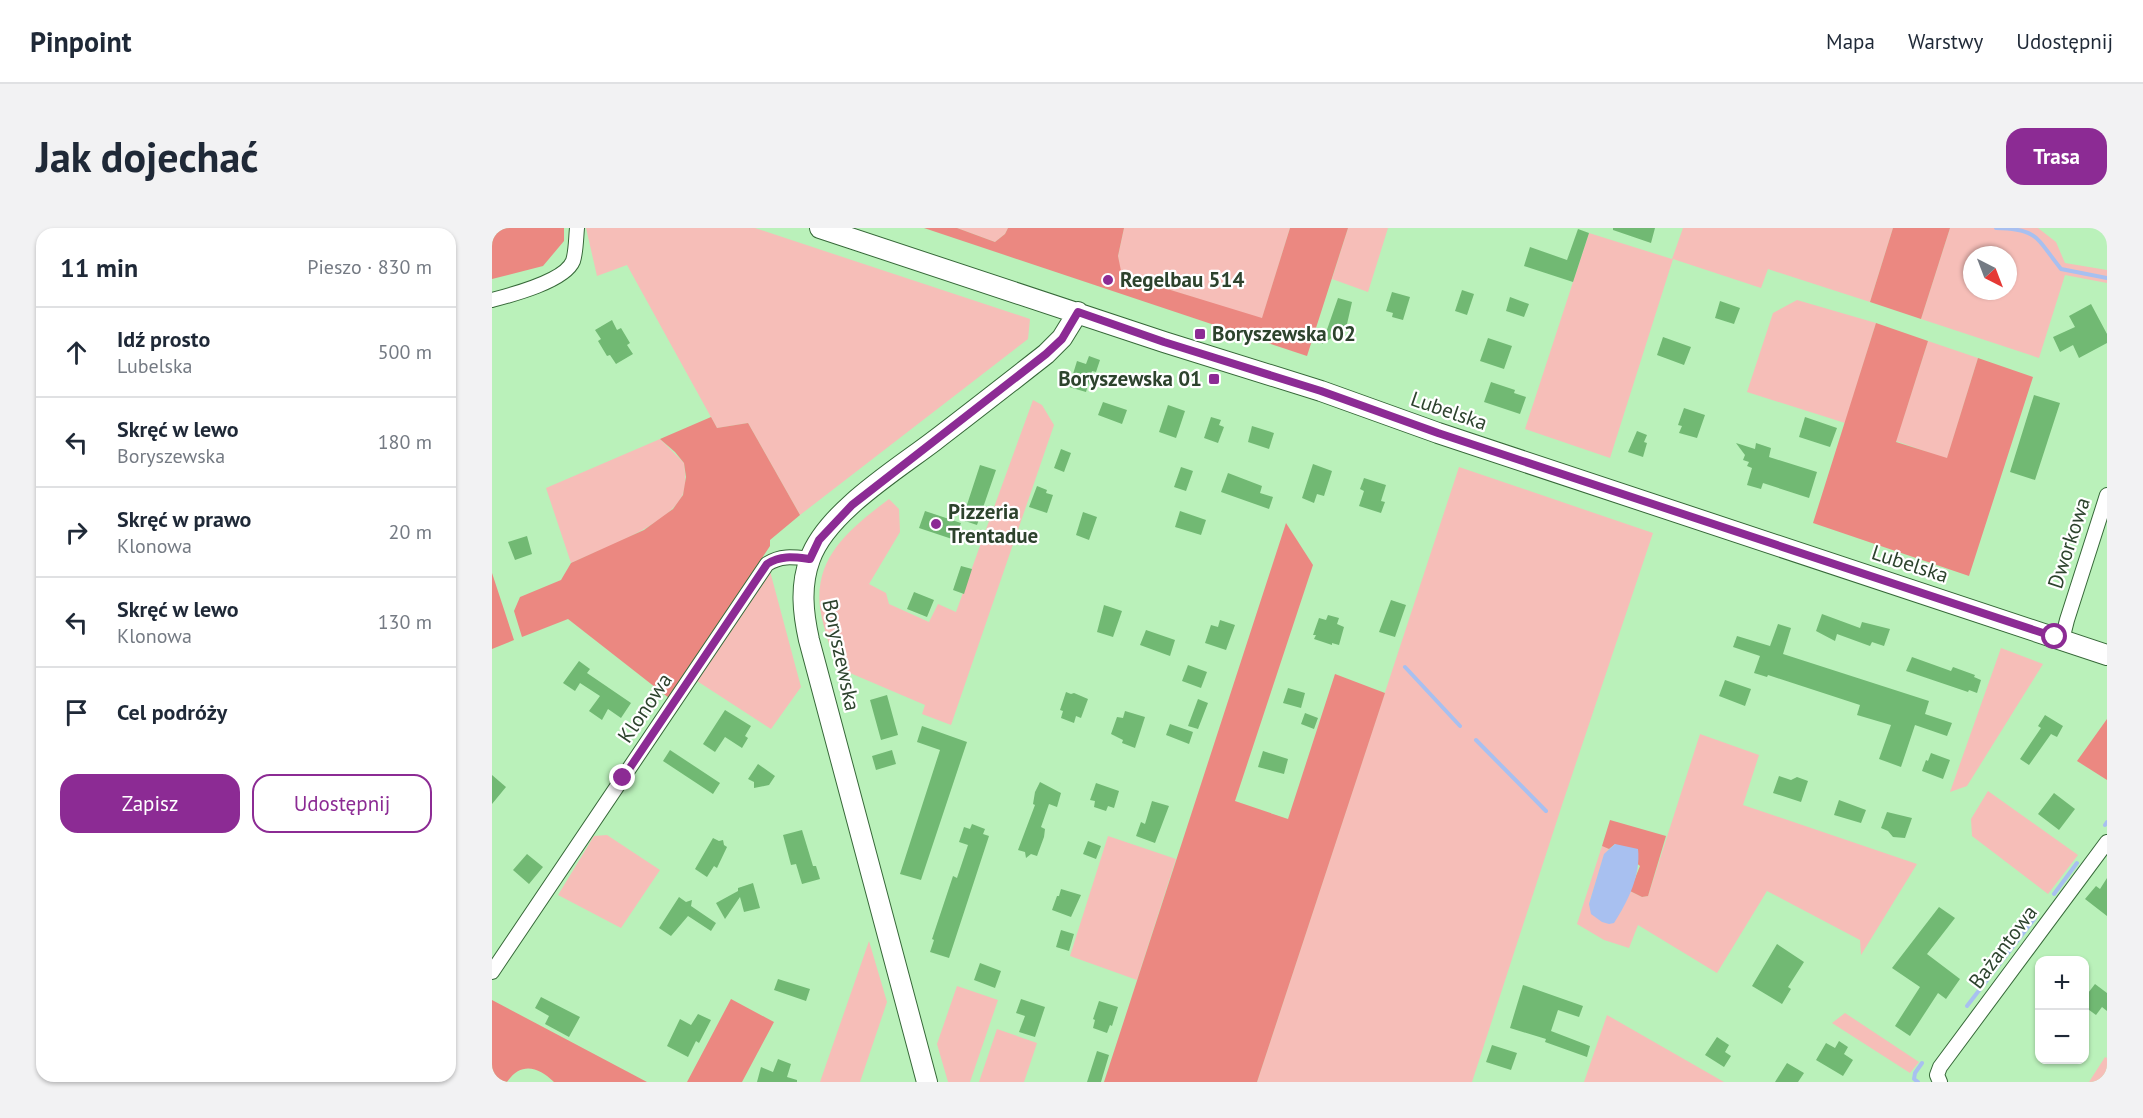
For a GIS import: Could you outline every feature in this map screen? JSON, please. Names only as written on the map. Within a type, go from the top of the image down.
[{"type":"main road","name":"Lubelska","points":[[820,228],[1164,342],[1321,391],[1449,437],[2107,655]]},
{"type":"main road","name":"Boryszewska","points":[[927,1082],[804,620],[802,601],[810,559],[819,540],[852,505],[1046,354],[1062,339],[1078,312]]},
{"type":"street","points":[[492,300],[533,289],[563,272],[572,263],[577,228]]},
{"type":"street","name":"Dworkowa","points":[[2062,640],[2107,495]]},
{"type":"street","name":"Klonowa","points":[[492,972],[767,564],[784,556],[810,559]]},
{"type":"street","name":"Bażantowa","points":[[1937,1081],[1940,1067],[2107,842]]},
{"type":"shaded area","points":[[492,228],[564,228],[564,241],[543,266],[492,279]]},
{"type":"shaded area","points":[[586,228],[755,228],[1030,319],[1028,339],[800,515],[748,423],[717,428],[627,265],[597,276]]},
{"type":"shaded area","points":[[924,228],[957,228],[995,242],[1005,234],[1008,228],[1124,228],[1118,256],[1121,271],[1138,280],[1262,318],[1290,228],[1348,228],[1307,356]]},
{"type":"shaded area","points":[[957,228],[1008,228],[1005,234],[995,242]]},
{"type":"shaded area","points":[[1124,228],[1290,228],[1262,319],[1138,280],[1120,271],[1118,256]]},
{"type":"shaded area","points":[[1348,228],[1388,228],[1368,292],[1332,279]]},
{"type":"shaded area","points":[[1683,228],[1893,228],[1870,302],[1768,269],[1761,288],[1673,259],[1610,458],[1525,429],[1589,233],[1672,259]]},
{"type":"shaded area","points":[[1893,228],[1950,228],[1921,319],[1870,302]]},
{"type":"shaded area","points":[[1950,228],[2038,228],[2056,242],[2065,263],[2107,270],[2107,283],[2065,275],[2039,358],[1921,319]]},
{"type":"shaded area","points":[[1797,300],[1876,323],[1845,423],[1747,392],[1773,313]]},
{"type":"shaded area","points":[[1876,323],[1928,341],[1896,442],[1947,458],[1978,358],[2033,377],[1969,576],[1813,523]]},
{"type":"shaded area","points":[[1928,341],[1978,358],[1947,459],[1896,441]]},
{"type":"shaded area","points":[[1033,400],[1042,405],[1054,425],[951,725],[922,714],[925,705],[836,667],[820,608],[823,573],[838,545],[861,521],[889,499],[899,509],[900,532],[869,584],[886,593],[889,604],[929,622],[938,604],[956,612]]},
{"type":"shaded area","points":[[711,417],[717,428],[748,423],[800,515],[770,540],[770,546],[669,698],[568,619],[522,637],[514,611],[520,597],[561,580],[571,563],[644,530],[673,509],[683,495],[686,477],[684,463],[660,439]]},
{"type":"shaded area","points":[[660,439],[684,463],[685,484],[682,496],[674,507],[648,527],[571,563],[546,488]]},
{"type":"shaded area","points":[[1459,467],[1653,533],[1472,1082],[1257,1082]]},
{"type":"shaded area","points":[[1286,523],[1313,565],[1235,801],[1288,819],[1335,674],[1385,693],[1257,1082],[1104,1082]]},
{"type":"shaded area","points":[[770,571],[801,687],[771,729],[697,681]]},
{"type":"shaded area","points":[[492,573],[514,640],[492,649]]},
{"type":"shaded area","points":[[2001,648],[2043,664],[1967,786],[1950,792]]},
{"type":"shaded area","points":[[2107,719],[2107,780],[2077,761]]},
{"type":"shaded area","points":[[1700,734],[1759,755],[1743,805],[1917,864],[1861,955],[1860,940],[1767,891],[1717,973],[1638,925],[1629,948],[1604,940],[1577,924],[1602,846],[1609,849],[1604,855],[1589,904],[1620,913],[1630,891],[1642,897],[1648,896]]},
{"type":"shaded area","points":[[1988,791],[2078,855],[2048,894],[1972,836],[1971,819]]},
{"type":"shaded area","points":[[1610,820],[1666,836],[1648,896],[1642,897],[1630,891],[1640,866],[1615,844],[1609,849],[1602,846]]},
{"type":"shaded area","points":[[607,835],[660,870],[621,928],[558,895],[594,836]]},
{"type":"shaded area","points":[[1108,836],[1176,859],[1137,980],[1070,956]]},
{"type":"shaded area","points":[[869,941],[887,1002],[860,1082],[820,1082]]},
{"type":"shaded area","points":[[957,986],[998,1000],[970,1082],[948,1082],[937,1044]]},
{"type":"shaded area","points":[[731,999],[774,1022],[742,1082],[687,1082]]},
{"type":"shaded area","points":[[492,1000],[647,1082],[554,1082],[530,1068],[518,1071],[507,1082],[492,1082]]},
{"type":"shaded area","points":[[1845,1013],[1919,1062],[1910,1073],[1832,1023]]},
{"type":"shaded area","points":[[1607,1015],[1724,1082],[1584,1082]]},
{"type":"shaded area","points":[[997,1029],[1037,1043],[1024,1082],[979,1082]]},
{"type":"shaded area","points":[[2105,1057],[2107,1058],[2107,1082],[2089,1082]]},
{"type":"water","points":[[1615,844],[1638,849],[1638,859],[1629,897],[1614,923],[1609,924],[1591,914],[1589,904],[1604,854]]},
{"type":"building","points":[[1613,228],[1655,228],[1651,243],[1613,230]]},
{"type":"building","points":[[1578,229],[1589,233],[1573,282],[1524,266],[1530,247],[1567,260]]},
{"type":"building","points":[[1462,290],[1474,294],[1467,315],[1455,311]]},
{"type":"building","points":[[1392,292],[1410,297],[1403,320],[1392,317],[1393,313],[1386,311]]},
{"type":"building","points":[[1510,297],[1529,304],[1524,317],[1506,311]]},
{"type":"building","points":[[1338,298],[1352,302],[1345,333],[1342,340],[1333,337],[1322,344]]},
{"type":"building","points":[[1720,301],[1740,308],[1734,324],[1715,318]]},
{"type":"building","points":[[2091,304],[2107,334],[2107,343],[2079,358],[2073,345],[2060,352],[2053,337],[2075,327],[2069,316]]},
{"type":"building","points":[[612,320],[617,330],[621,328],[630,343],[627,345],[633,354],[616,364],[610,355],[607,356],[598,341],[601,339],[595,330]]},
{"type":"building","points":[[1663,337],[1691,347],[1684,365],[1657,355]]},
{"type":"building","points":[[1488,338],[1512,346],[1504,369],[1480,361]]},
{"type":"building","points":[[1089,356],[1100,360],[1096,372],[1092,371],[1086,392],[1069,387],[1077,361],[1086,364]]},
{"type":"building","points":[[1491,382],[1515,390],[1514,393],[1526,397],[1520,414],[1484,402]]},
{"type":"building","points":[[2034,395],[2060,403],[2035,480],[2010,472]]},
{"type":"building","points":[[1103,402],[1127,410],[1122,424],[1098,415]]},
{"type":"building","points":[[1168,405],[1185,411],[1176,438],[1159,432]]},
{"type":"building","points":[[1684,408],[1705,415],[1697,438],[1679,433],[1682,426],[1678,425]]},
{"type":"building","points":[[1211,417],[1221,420],[1219,425],[1224,427],[1218,443],[1204,438]]},
{"type":"building","points":[[1805,417],[1837,428],[1830,447],[1799,437]]},
{"type":"building","points":[[1252,426],[1274,433],[1269,449],[1248,442]]},
{"type":"building","points":[[1637,431],[1647,435],[1643,457],[1628,452]]},
{"type":"building","points":[[1736,443],[1755,449],[1756,443],[1771,448],[1769,457],[1817,472],[1809,498],[1763,483],[1761,489],[1747,485],[1752,468],[1747,466],[1749,462],[1743,460],[1745,455]]},
{"type":"building","points":[[1061,449],[1071,453],[1064,472],[1054,468]]},
{"type":"building","points":[[1313,464],[1332,471],[1324,496],[1317,494],[1314,503],[1302,498]]},
{"type":"building","points":[[980,465],[996,470],[977,525],[962,520]]},
{"type":"building","points":[[1181,467],[1193,471],[1186,491],[1174,487]]},
{"type":"building","points":[[1228,473],[1262,486],[1260,493],[1273,497],[1269,509],[1221,492]]},
{"type":"building","points":[[1364,478],[1386,485],[1381,501],[1385,502],[1381,513],[1359,506],[1364,491],[1360,489]]},
{"type":"building","points":[[1037,486],[1053,495],[1047,513],[1029,507]]},
{"type":"building","points":[[925,511],[961,523],[955,540],[919,528]]},
{"type":"building","points":[[1180,511],[1206,520],[1201,535],[1175,527]]},
{"type":"building","points":[[1083,512],[1097,517],[1089,540],[1076,535]]},
{"type":"building","points":[[527,536],[532,554],[515,560],[508,542]]},
{"type":"building","points":[[961,566],[972,569],[964,594],[953,590]]},
{"type":"building","points":[[914,592],[934,600],[927,617],[907,609]]},
{"type":"building","points":[[1391,600],[1406,605],[1395,637],[1379,632]]},
{"type":"building","points":[[1104,605],[1122,611],[1113,637],[1097,632]]},
{"type":"building","points":[[1822,614],[1860,628],[1862,622],[1890,629],[1884,646],[1872,642],[1870,646],[1837,634],[1835,641],[1816,631]]},
{"type":"building","points":[[1328,615],[1339,618],[1337,624],[1344,627],[1339,645],[1314,639],[1316,635],[1313,635],[1319,618],[1326,620]]},
{"type":"building","points":[[1220,620],[1235,625],[1226,650],[1205,643],[1211,625],[1218,627]]},
{"type":"building","points":[[1778,624],[1791,628],[1783,654],[1929,701],[1925,714],[1952,723],[1947,736],[1915,725],[1901,767],[1879,759],[1891,725],[1857,715],[1860,705],[1768,675],[1767,677],[1754,673],[1760,656],[1733,647],[1737,636],[1770,646]]},
{"type":"building","points":[[1146,630],[1175,640],[1170,656],[1140,645]]},
{"type":"building","points":[[1912,657],[1951,671],[1953,667],[1975,675],[1974,677],[1981,680],[1977,693],[1906,671]]},
{"type":"building","points":[[579,661],[590,669],[587,673],[631,703],[621,718],[608,709],[602,720],[589,711],[600,696],[580,683],[575,691],[563,683]]},
{"type":"building","points":[[1188,665],[1207,672],[1201,688],[1182,681]]},
{"type":"building","points":[[1725,680],[1751,689],[1745,706],[1719,696]]},
{"type":"building","points":[[1288,688],[1305,693],[1301,708],[1283,703]]},
{"type":"building","points":[[1066,692],[1088,699],[1081,718],[1076,716],[1074,723],[1061,718],[1063,711],[1060,710]]},
{"type":"building","points":[[887,695],[898,735],[881,740],[870,700]]},
{"type":"building","points":[[1198,699],[1208,703],[1198,729],[1188,726]]},
{"type":"building","points":[[725,710],[751,726],[742,748],[725,737],[715,752],[703,744]]},
{"type":"building","points":[[1125,711],[1145,717],[1135,748],[1122,743],[1123,740],[1111,734],[1117,717],[1123,718]]},
{"type":"building","points":[[1305,713],[1318,718],[1314,729],[1301,724]]},
{"type":"building","points":[[2045,715],[2063,726],[2057,737],[2051,734],[2029,765],[2020,759],[2041,728],[2038,726]]},
{"type":"building","points":[[1170,724],[1193,732],[1189,744],[1166,735]]},
{"type":"building","points":[[922,726],[967,742],[921,880],[900,874],[940,750],[917,742]]},
{"type":"building","points":[[670,750],[720,783],[713,794],[663,761]]},
{"type":"building","points":[[892,750],[896,764],[876,770],[872,756]]},
{"type":"building","points":[[1263,751],[1288,759],[1284,774],[1258,767]]},
{"type":"building","points":[[1931,753],[1950,760],[1943,779],[1922,771]]},
{"type":"building","points":[[758,764],[775,776],[769,785],[754,788],[754,782],[748,779]]},
{"type":"building","points":[[492,775],[506,787],[492,804]]},
{"type":"building","points":[[1779,776],[1791,780],[1797,777],[1808,781],[1801,802],[1773,793]]},
{"type":"building","points":[[1040,782],[1061,793],[1057,807],[1049,804],[1041,827],[1045,829],[1044,837],[1037,856],[1031,854],[1026,858],[1025,852],[1018,850],[1035,805],[1033,804],[1035,792]]},
{"type":"building","points":[[1096,783],[1119,791],[1114,808],[1108,806],[1106,811],[1094,807],[1095,801],[1090,800]]},
{"type":"building","points":[[2054,793],[2075,809],[2059,830],[2038,814]]},
{"type":"building","points":[[1839,800],[1866,810],[1861,823],[1834,815]]},
{"type":"building","points":[[1152,801],[1169,806],[1155,843],[1136,836],[1141,822],[1145,824]]},
{"type":"building","points":[[1887,812],[1912,818],[1905,838],[1893,837],[1881,828]]},
{"type":"building","points":[[972,824],[985,829],[983,834],[989,836],[949,958],[930,952],[934,940],[932,939],[953,876],[957,878],[968,845],[959,842],[964,827],[970,829]]},
{"type":"building","points":[[802,830],[813,866],[816,866],[820,879],[802,884],[796,864],[791,865],[783,835]]},
{"type":"building","points":[[713,838],[723,840],[727,847],[717,868],[714,866],[707,877],[695,869]]},
{"type":"building","points":[[1088,841],[1101,846],[1096,859],[1083,854]]},
{"type":"building","points":[[527,854],[543,867],[529,884],[513,870]]},
{"type":"building","points":[[2107,878],[2107,916],[2085,899],[2096,886],[2100,889]]},
{"type":"building","points":[[753,883],[760,908],[744,912],[740,897],[725,919],[716,903],[738,891],[738,888]]},
{"type":"building","points":[[1061,889],[1081,895],[1071,917],[1052,910]]},
{"type":"building","points":[[679,897],[686,902],[692,900],[691,906],[716,923],[711,931],[688,916],[671,936],[659,928]]},
{"type":"building","points":[[1939,907],[1955,918],[1927,954],[1960,979],[1946,999],[1938,993],[1910,1036],[1895,1026],[1920,987],[1892,968]]},
{"type":"building","points":[[1061,930],[1074,934],[1069,951],[1056,947]]},
{"type":"building","points":[[1777,944],[1804,962],[1788,987],[1791,989],[1782,1004],[1752,986]]},
{"type":"building","points":[[980,963],[1001,971],[995,988],[974,980]]},
{"type":"building","points":[[778,979],[810,989],[806,1001],[774,990]]},
{"type":"building","points":[[2095,984],[2107,993],[2107,1011],[2102,1007],[2096,1015],[2089,1010],[2089,992]]},
{"type":"building","points":[[1523,985],[1583,1006],[1579,1017],[1558,1010],[1551,1031],[1590,1046],[1587,1057],[1545,1042],[1546,1039],[1510,1028]]},
{"type":"building","points":[[541,997],[580,1017],[569,1037],[545,1024],[549,1016],[535,1008]]},
{"type":"building","points":[[1021,999],[1045,1007],[1035,1037],[1019,1032],[1025,1016],[1016,1013]]},
{"type":"building","points":[[1099,1001],[1118,1007],[1112,1026],[1110,1025],[1107,1033],[1093,1028],[1095,1020],[1093,1019]]},
{"type":"building","points":[[698,1014],[711,1020],[699,1043],[696,1041],[688,1057],[667,1046],[680,1019],[691,1025]]},
{"type":"building","points":[[1717,1037],[1729,1045],[1725,1052],[1731,1056],[1724,1067],[1705,1055]]},
{"type":"building","points":[[1839,1041],[1848,1047],[1844,1054],[1853,1060],[1843,1076],[1816,1060],[1826,1043],[1835,1048]]},
{"type":"building","points":[[1492,1045],[1517,1053],[1511,1070],[1486,1062]]},
{"type":"building","points":[[1097,1051],[1109,1055],[1101,1082],[1087,1082]]},
{"type":"building","points":[[778,1059],[791,1064],[787,1077],[797,1082],[757,1082],[761,1067],[773,1072]]},
{"type":"building","points":[[1787,1063],[1804,1073],[1798,1082],[1775,1082]]},
{"type":"waterway","points":[[1996,228],[2029,233],[2041,243],[2061,269],[2107,278]]},
{"type":"waterway","points":[[1405,667],[1460,726]]},
{"type":"waterway","points":[[1476,740],[1546,811]]},
{"type":"waterway","points":[[2054,894],[2077,863]]},
{"type":"waterway","points":[[1967,1006],[2035,918]]},
{"type":"waterway","points":[[1918,1082],[1914,1079],[1915,1073],[1922,1063]]},
{"type":"place","name":"Regelbau 514","points":[[1108,280]]},
{"type":"place","name":"Boryszewska 02","points":[[1200,334]]},
{"type":"place","name":"Boryszewska 01","points":[[1214,379]]},
{"type":"place","name":"Pizzeria Trentadue","points":[[936,524]]},
{"type":"route","points":[[623,778],[767,564],[784,556],[810,559],[819,540],[852,505],[1056,346],[1078,312],[2055,637]]}]
